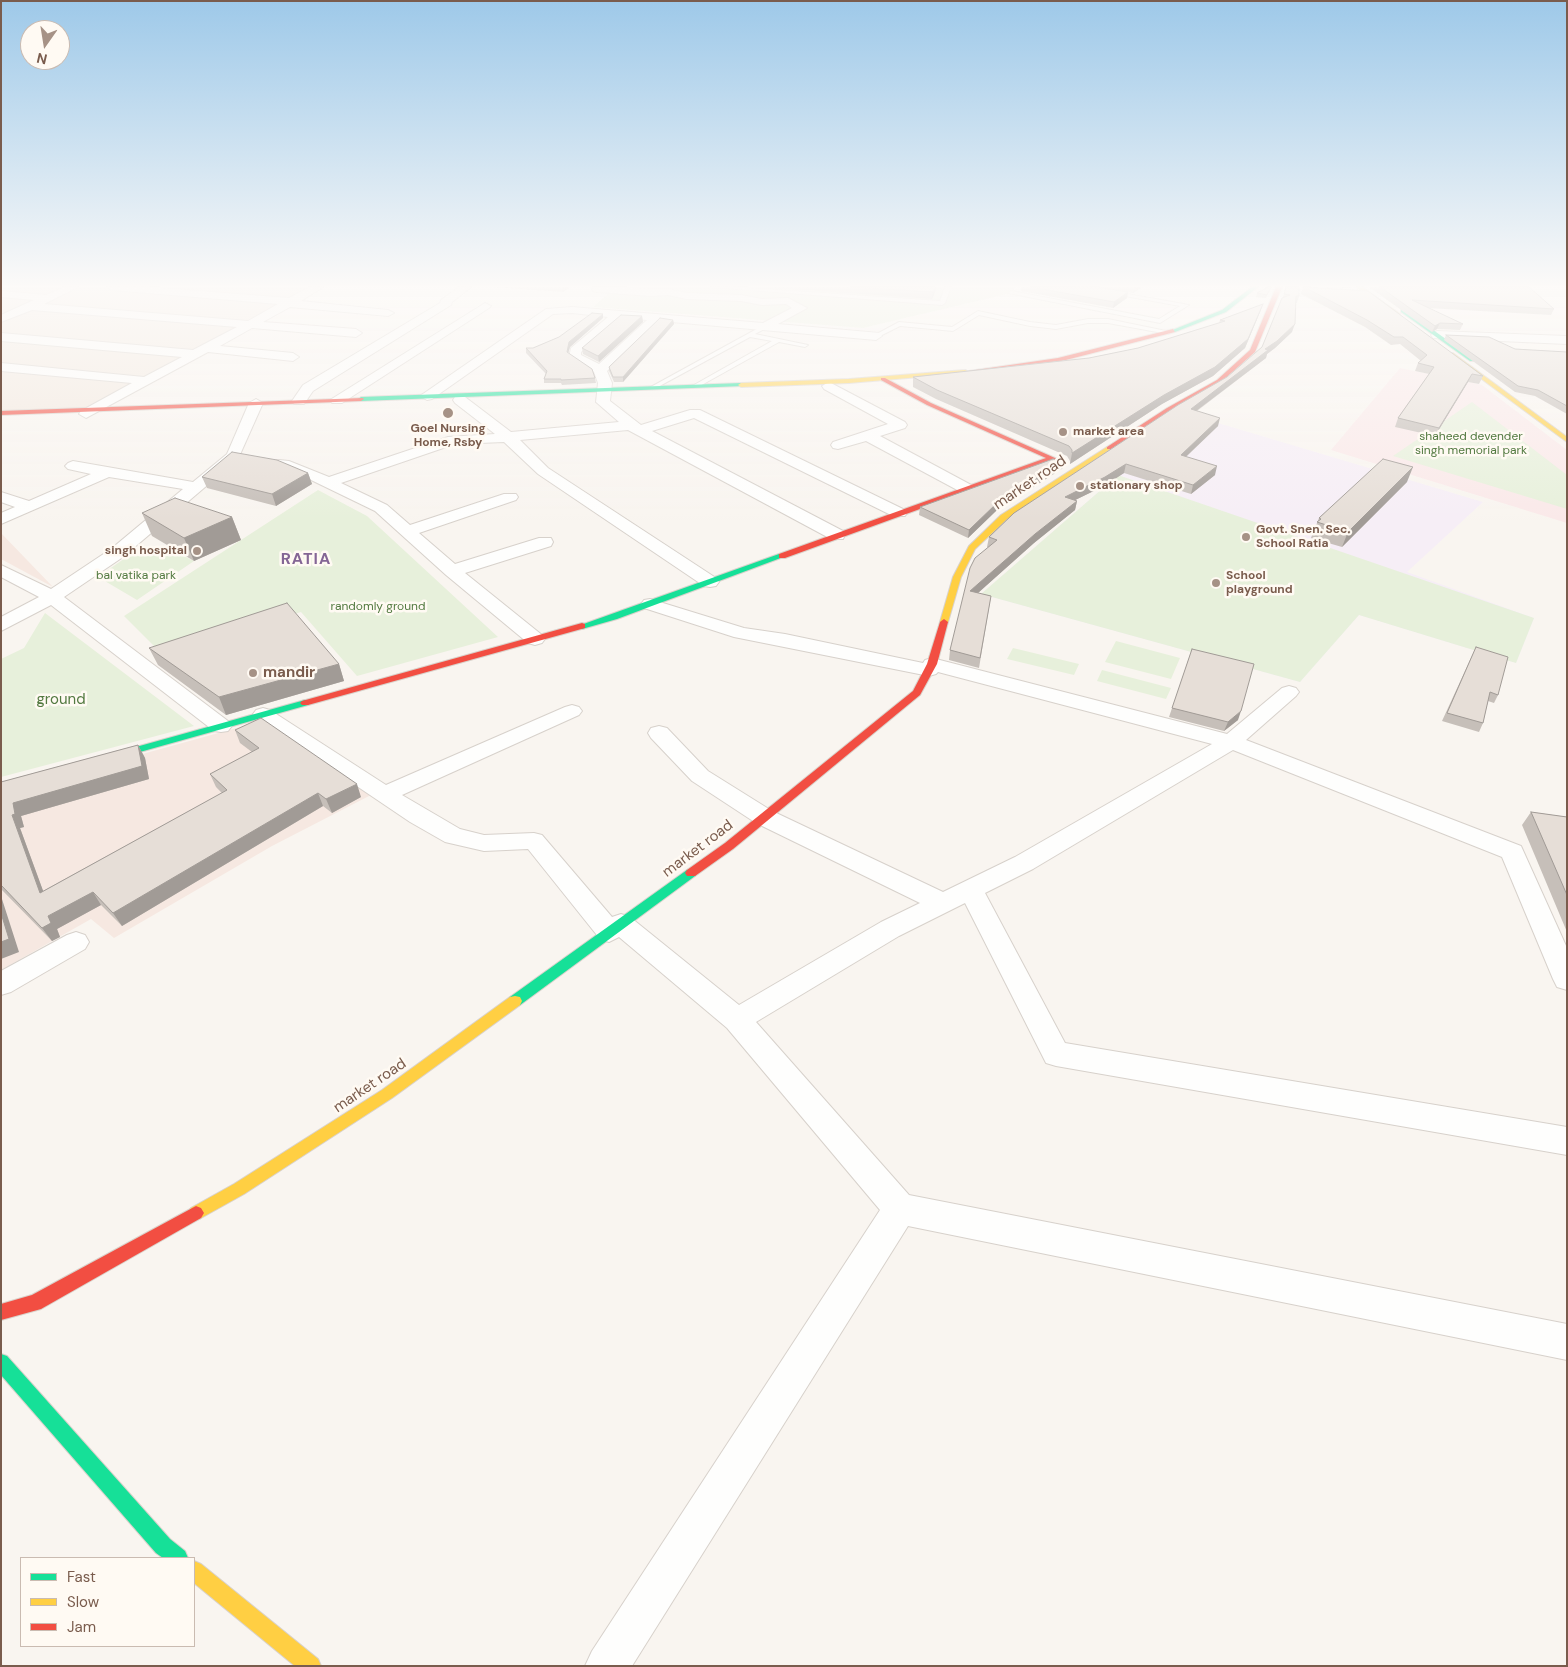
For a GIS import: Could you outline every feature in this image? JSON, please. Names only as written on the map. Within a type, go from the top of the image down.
[{"type":"main road","points":[[256,405],[299,401],[427,396],[829,386],[1022,365]]},
{"type":"main road","points":[[1,412],[460,400],[652,388],[985,376],[1066,365]]},
{"type":"main road","name":"market road","points":[[1,1312],[36,1303],[239,1189],[387,1094],[729,846],[917,692],[930,667],[957,577],[972,548],[1004,517],[1169,409],[1219,381],[1237,365]]},
{"type":"main road","points":[[1467,365],[1567,440]]},
{"type":"main road","points":[[1478,365],[1567,429]]},
{"type":"main road","points":[[886,381],[929,404],[1078,469]]},
{"type":"main road","points":[[1,417],[91,411]]},
{"type":"main road","points":[[97,761],[614,616],[1051,458]]},
{"type":"main road","points":[[1,1362],[163,1546],[177,1557]]},
{"type":"main road","points":[[195,1572],[312,1666]]},
{"type":"street","points":[[91,411],[176,365]]},
{"type":"street","points":[[299,401],[308,388],[346,365]]},
{"type":"street","points":[[337,400],[392,365]]},
{"type":"street","points":[[427,396],[472,365]]},
{"type":"street","points":[[590,365],[600,370],[605,392],[603,402],[636,428],[837,535]]},
{"type":"street","points":[[600,370],[606,365]]},
{"type":"street","points":[[1,367],[147,381]]},
{"type":"street","points":[[829,386],[900,425],[838,445]]},
{"type":"street","points":[[460,400],[507,436],[543,471],[710,582]]},
{"type":"street","points":[[1,625],[52,597],[116,553],[232,456],[256,405]]},
{"type":"street","points":[[327,482],[453,440],[636,428],[695,413],[899,513]]},
{"type":"street","points":[[867,435],[967,489]]},
{"type":"street","points":[[232,456],[289,466],[381,508],[452,571],[535,638]]},
{"type":"street","points":[[73,466],[196,487]]},
{"type":"street","points":[[1,519],[107,472]]},
{"type":"street","points":[[1,497],[29,506]]},
{"type":"street","points":[[408,531],[510,497]]},
{"type":"street","points":[[452,571],[545,542]]},
{"type":"street","points":[[1,570],[52,597],[221,726]]},
{"type":"street","points":[[650,604],[741,633],[930,667],[1231,742],[1512,852],[1567,978]]},
{"type":"street","points":[[736,1020],[890,930],[1024,863],[1231,742],[1289,692]]},
{"type":"street","points":[[385,794],[572,711]]},
{"type":"street","points":[[263,714],[453,836],[484,843],[534,841],[615,928],[736,1020],[900,1210],[1567,1342]]},
{"type":"street","points":[[659,733],[700,776],[764,817],[943,903]]},
{"type":"street","points":[[971,889],[1056,1054],[1567,1141]]},
{"type":"street","points":[[1,984],[76,942]]},
{"type":"street","points":[[608,1666],[900,1210]]},
{"type":"lane","points":[[652,388],[694,365]]},
{"type":"lane","points":[[696,386],[734,365]]},
{"type":"shaded area","points":[[1,365],[176,365],[95,409],[1,412]]},
{"type":"shaded area","points":[[1400,368],[1482,385],[1567,450],[1567,523],[1331,450]]},
{"type":"shaded area","name":"School playground","points":[[1188,414],[1483,502],[1407,572],[1534,618],[1516,663],[1359,615],[1300,682],[981,594]]},
{"type":"shaded area","points":[[1,533],[53,587],[1,559]]},
{"type":"shaded area","points":[[262,721],[371,795],[272,846],[114,938],[91,919],[1,970],[1,793]]},
{"type":"green space","name":"shaheed devender singh memorial park","points":[[1472,402],[1567,475],[1567,509],[1393,456]]},
{"type":"green space","name":"School playground","points":[[1118,475],[1534,618],[1516,663],[1359,615],[1300,682],[981,594]]},
{"type":"green space","name":"randomly ground","points":[[318,490],[367,516],[498,637],[357,676],[301,612],[162,654],[124,616]]},
{"type":"green space","name":"bal vatika park","points":[[172,550],[194,561],[137,600],[98,577],[128,556]]},
{"type":"green space","name":"ground","points":[[45,613],[194,726],[1,777],[1,659],[24,648]]},
{"type":"green space","points":[[1116,641],[1180,658],[1171,679],[1105,662]]},
{"type":"green space","points":[[1013,648],[1079,664],[1074,675],[1007,659]]},
{"type":"green space","points":[[1102,670],[1171,688],[1166,699],[1097,681]]},
{"type":"building","points":[[541,365],[586,365],[592,369],[595,378],[544,379],[547,371]]},
{"type":"building","points":[[611,365],[634,365],[623,377],[613,377],[609,367]]},
{"type":"building","name":"market area","points":[[1026,365],[1218,365],[1164,395],[1072,453],[1069,446],[937,390],[913,377]]},
{"type":"building","points":[[1241,365],[1249,365],[1191,409],[1220,418],[1181,455],[1217,466],[1193,485],[1126,464],[1065,497],[1077,501],[1035,534],[970,591],[991,596],[980,658],[950,650],[970,568],[975,558],[997,540],[989,537],[1014,513],[1178,405],[1227,377]]},
{"type":"building","points":[[1425,365],[1468,365],[1483,376],[1472,374],[1439,428],[1398,418],[1434,367]]},
{"type":"building","points":[[1488,365],[1567,365],[1567,406],[1538,390],[1518,386]]},
{"type":"building","points":[[232,452],[277,460],[308,473],[272,494],[202,477]]},
{"type":"building","points":[[1053,459],[1064,461],[997,503],[969,530],[920,507]]},
{"type":"building","points":[[1383,459],[1413,467],[1348,532],[1317,522],[1321,519],[1319,518]]},
{"type":"building","points":[[175,498],[232,517],[184,538],[142,513]]},
{"type":"building","name":"mandir","points":[[287,603],[339,664],[219,697],[149,648]]},
{"type":"building","points":[[1476,647],[1508,657],[1498,695],[1490,692],[1483,723],[1447,713]]},
{"type":"building","points":[[1192,649],[1254,664],[1241,711],[1228,722],[1172,708]]},
{"type":"building","points":[[261,718],[357,784],[326,799],[318,793],[113,913],[93,892],[48,916],[51,923],[42,928],[1,885],[1,782],[138,745],[142,766],[13,803],[15,814],[12,815],[40,893],[227,790],[210,774],[259,748],[235,730]]},
{"type":"building","points":[[1531,812],[1567,817],[1567,895]]},
{"type":"building","points":[[1,913],[9,939],[1,942]]},
{"type":"traffic: fast","points":[[361,399],[741,385]]},
{"type":"traffic: fast","points":[[582,626],[614,617],[782,556]]},
{"type":"traffic: fast","points":[[104,759],[305,703]]},
{"type":"traffic: fast","points":[[515,1001],[691,873]]},
{"type":"traffic: fast","points":[[1,1362],[163,1546],[177,1557]]},
{"type":"traffic: slow","points":[[1466,365],[1567,440]]},
{"type":"traffic: slow","points":[[741,385],[849,381],[965,372]]},
{"type":"traffic: slow","points":[[944,622],[957,577],[972,548],[1004,517],[1109,448]]},
{"type":"traffic: slow","points":[[196,1213],[239,1189],[387,1094],[515,1001]]},
{"type":"traffic: slow","points":[[195,1572],[311,1666]]},
{"type":"traffic: jam","points":[[965,372],[1021,365]]},
{"type":"traffic: jam","points":[[1109,448],[1169,409],[1219,381],[1237,365]]},
{"type":"traffic: jam","points":[[883,379],[929,404],[1060,462]]},
{"type":"traffic: jam","points":[[1,413],[361,399]]},
{"type":"traffic: jam","points":[[782,556],[1051,459]]},
{"type":"traffic: jam","points":[[691,873],[729,846],[917,693],[932,664],[944,622]]},
{"type":"traffic: jam","points":[[305,703],[582,626]]},
{"type":"traffic: jam","points":[[1,1312],[35,1303],[196,1213]]},
{"type":"place","name":"Goel Nursing Home, Rsby","points":[[448,413]]},
{"type":"place","name":"market area","points":[[1063,432]]},
{"type":"place","name":"stationary shop","points":[[1080,486]]},
{"type":"place","name":"Govt. Snen. Sec. School Ratia","points":[[1246,537]]},
{"type":"place","name":"singh hospital","points":[[197,551]]},
{"type":"place","name":"School playground","points":[[1216,583]]},
{"type":"place","name":"mandir","points":[[253,673]]},
{"type":"district","name":"RATIA","points":[[306,560]]}]
